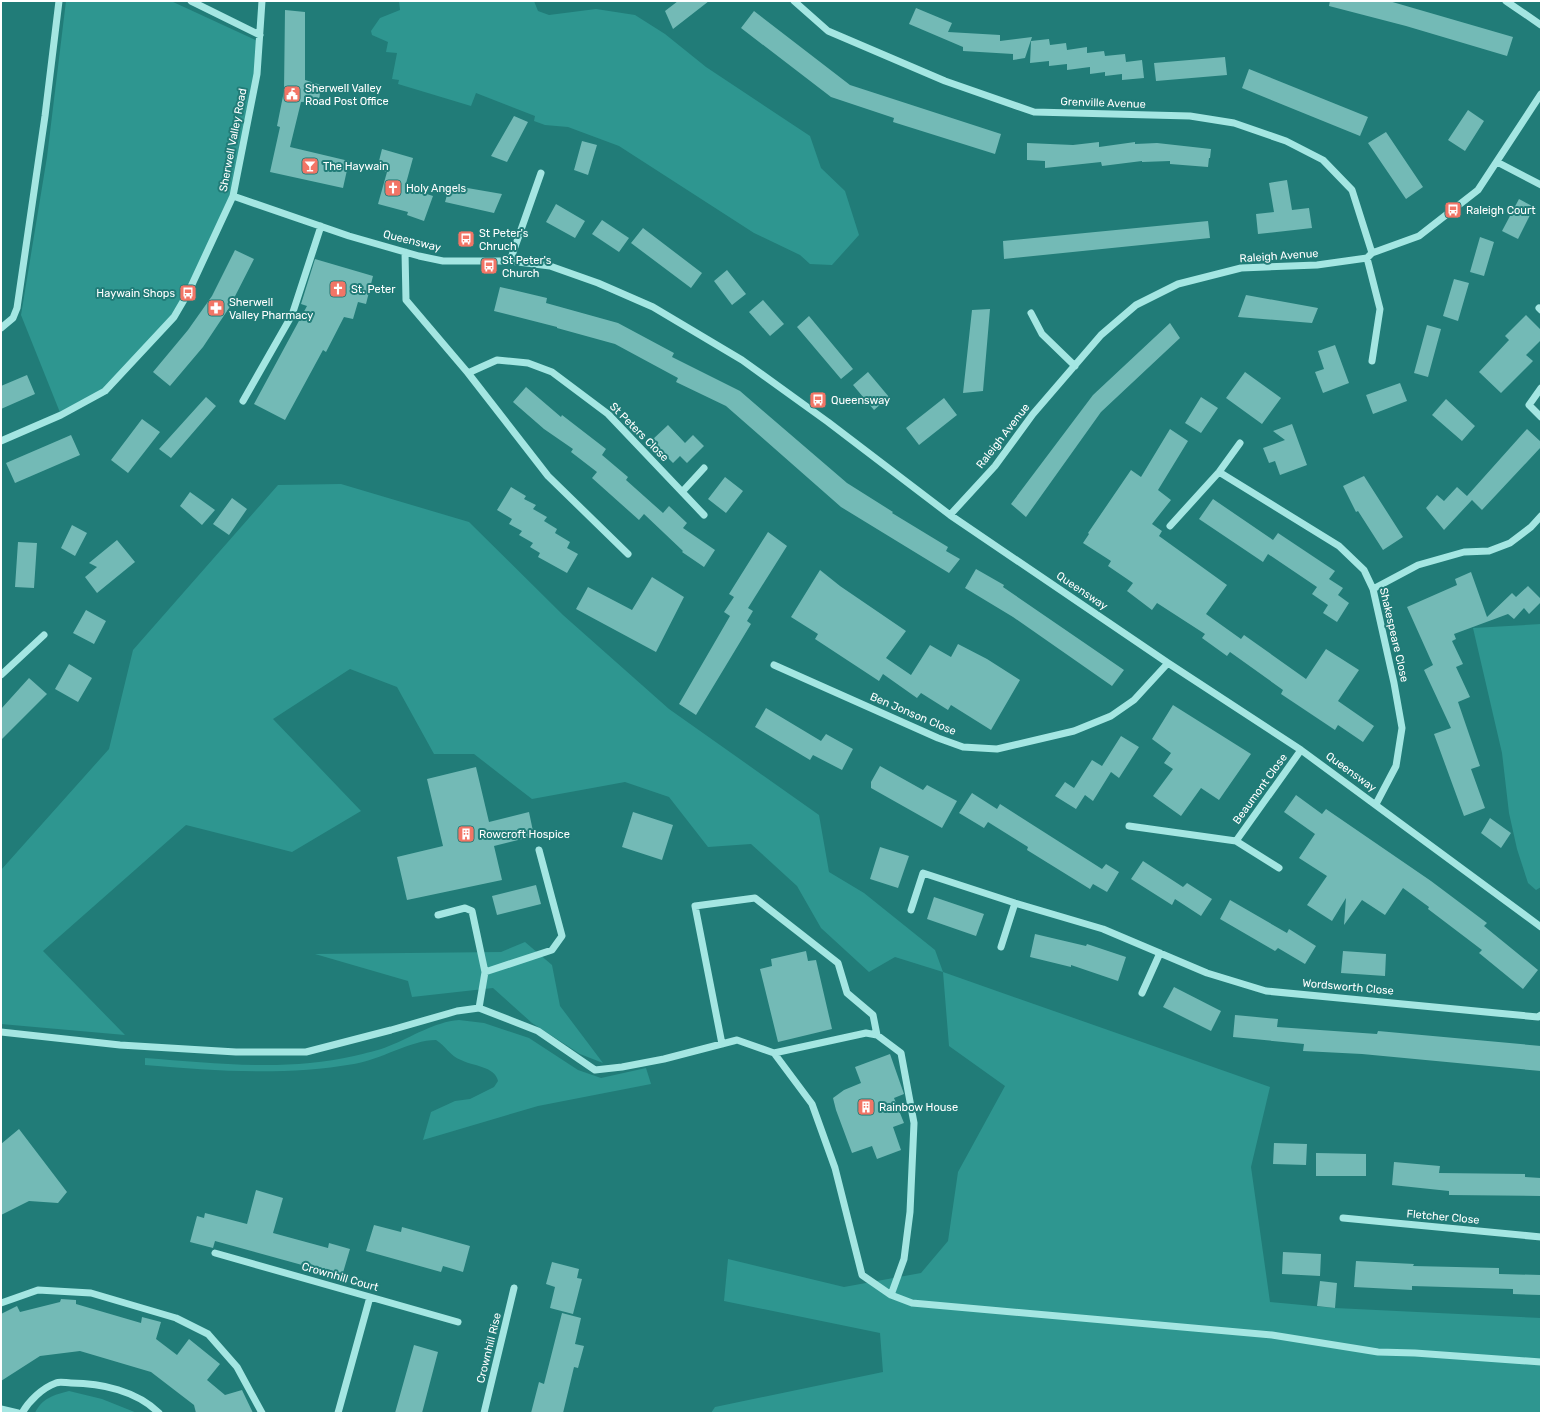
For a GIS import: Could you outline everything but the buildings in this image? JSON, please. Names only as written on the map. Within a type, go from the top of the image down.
[{"type":"street","points":[[1,328],[13,318],[17,308],[45,116],[59,1]]},
{"type":"street","points":[[190,1],[260,35]]},
{"type":"street","name":"Sherwell Valley Road","points":[[1,441],[78,406],[105,391],[174,317],[188,293],[234,196],[257,74],[262,1]]},
{"type":"street","name":"Grenville Avenue","points":[[794,1],[828,31],[945,81],[1034,112],[1190,116],[1234,123],[1286,141],[1323,160],[1352,190],[1370,256],[1380,309],[1372,361]]},
{"type":"street","points":[[1506,1],[1541,25]]},
{"type":"street","name":"Raleigh Avenue","points":[[950,515],[995,466],[1033,414],[1101,335],[1136,306],[1178,284],[1241,268],[1317,265],[1370,256],[1420,236],[1478,190],[1541,94]]},
{"type":"street","points":[[1497,162],[1541,185]]},
{"type":"street","points":[[510,261],[541,173]]},
{"type":"street","name":"Queensway","points":[[234,196],[350,236],[419,256],[443,261],[510,261],[550,266],[598,283],[653,307],[742,360],[828,422],[950,515],[1168,663],[1301,750],[1541,926]]},
{"type":"street","points":[[243,401],[292,315],[321,226]]},
{"type":"street","points":[[406,252],[406,300],[468,372],[548,476],[628,554]]},
{"type":"street","points":[[1031,313],[1042,334],[1075,366]]},
{"type":"street","name":"St Peters Close","points":[[468,372],[497,360],[528,363],[552,372],[608,414],[704,515]]},
{"type":"street","points":[[1541,388],[1529,405],[1541,417]]},
{"type":"street","points":[[1170,526],[1218,472],[1240,443]]},
{"type":"street","points":[[682,492],[704,468]]},
{"type":"street","name":"Shakespeare Close","points":[[1218,472],[1339,546],[1364,570],[1373,589],[1394,683],[1402,728],[1396,766],[1376,804]]},
{"type":"street","points":[[1373,589],[1418,565],[1464,552],[1489,551],[1510,543],[1531,527],[1541,516]]},
{"type":"street","points":[[1,675],[44,635]]},
{"type":"street","name":"Ben Jonson Close","points":[[774,665],[938,738],[963,747],[997,749],[1074,731],[1111,716],[1134,700],[1168,663]]},
{"type":"street","name":"Beaumont Close","points":[[1236,840],[1301,750]]},
{"type":"street","name":"Beaumont Close","points":[[1129,826],[1236,840],[1279,868]]},
{"type":"street","points":[[485,972],[552,950],[562,936],[539,850]]},
{"type":"street","name":"Wordsworth Close","points":[[911,910],[923,873],[1015,903],[1103,929],[1207,973],[1266,991],[1538,1017],[1541,1015]]},
{"type":"street","points":[[722,1044],[695,906],[755,898],[838,963],[847,993],[873,1015],[877,1035]]},
{"type":"street","points":[[1001,947],[1015,903]]},
{"type":"street","points":[[438,915],[465,908],[472,911],[485,972],[479,1008]]},
{"type":"street","points":[[1142,993],[1160,953]]},
{"type":"street","points":[[1,1032],[120,1045],[236,1052],[306,1052],[391,1030],[457,1010],[479,1008],[538,1031],[595,1070],[622,1067],[737,1040],[774,1053],[866,1033],[877,1035],[901,1053],[914,1123],[910,1212],[904,1259],[891,1295]]},
{"type":"street","points":[[774,1053],[812,1104],[835,1168],[862,1275],[891,1295],[912,1303],[1272,1335],[1378,1352],[1414,1353],[1541,1362]]},
{"type":"street","name":"Fletcher Close","points":[[1343,1218],[1541,1237]]},
{"type":"street","name":"Crownhill Court","points":[[215,1253],[458,1322]]},
{"type":"street","name":"Crownhill Rise","points":[[484,1413],[514,1288]]},
{"type":"street","points":[[1,1303],[38,1290],[91,1293],[176,1318],[208,1334],[237,1367],[262,1413]]},
{"type":"street","points":[[338,1413],[370,1297]]},
{"type":"street","points":[[22,1413],[27,1403],[56,1382],[93,1383],[125,1392],[143,1401],[159,1413]]},
{"type":"street","points":[[1,1409],[18,1413]]},
{"type":"green space","points":[[66,1],[171,1],[260,42],[233,196],[174,317],[105,391],[61,415],[21,315],[47,157]]},
{"type":"green space","points":[[399,1],[534,1],[538,11],[549,15],[596,9],[635,15],[665,34],[706,67],[810,136],[821,168],[845,191],[859,235],[832,265],[810,264],[800,255],[754,233],[619,146],[568,127],[545,125],[534,121],[535,116],[476,93],[471,106],[398,84],[399,80],[392,79],[397,53],[386,52],[388,42],[372,35],[371,31],[380,18],[400,10]]},
{"type":"green space","points":[[341,484],[469,522],[563,615],[669,709],[819,815],[829,872],[864,893],[935,950],[943,972],[895,957],[869,972],[821,928],[797,886],[751,844],[708,847],[669,797],[625,782],[532,799],[474,754],[434,754],[397,687],[350,669],[273,719],[361,811],[292,852],[186,825],[43,951],[125,1035],[1,1024],[1,870],[109,749],[133,650],[278,485]]},
{"type":"green space","points":[[1541,624],[1541,887],[1536,890],[1528,883],[1517,849],[1509,813],[1502,753],[1473,628]]},
{"type":"green space","points":[[525,942],[552,965],[560,1006],[603,1063],[580,1054],[532,1023],[493,988],[412,997],[408,981],[315,954],[501,952]]},
{"type":"green space","points":[[943,972],[1270,1087],[1251,1167],[1270,1302],[1335,1308],[1541,1318],[1541,1413],[711,1413],[715,1407],[883,1372],[880,1333],[724,1301],[728,1259],[844,1287],[921,1273],[948,1241],[958,1172],[1005,1086],[949,1046]]},
{"type":"green space","points":[[459,1020],[484,1023],[529,1038],[578,1070],[601,1078],[646,1068],[651,1084],[538,1106],[423,1140],[431,1112],[455,1101],[470,1099],[494,1087],[498,1081],[496,1076],[488,1069],[457,1058],[436,1040],[416,1043],[364,1062],[328,1068],[250,1071],[145,1065],[145,1058],[250,1065],[302,1064],[328,1061],[380,1049],[432,1027],[450,1021]]},
{"type":"green space","points":[[69,1391],[102,1399],[137,1413],[35,1413],[41,1404],[49,1398]]},
{"type":"place","name":"Sherwell Valley Road Post Office","points":[[292,94]]},
{"type":"place","name":"The Haywain","points":[[310,166]]},
{"type":"place","name":"Holy Angels","points":[[393,188]]},
{"type":"place","name":"Raleigh Court","points":[[1453,210]]},
{"type":"place","name":"St Peter's Chruch","points":[[466,239]]},
{"type":"place","name":"St Peter's Church","points":[[489,266]]},
{"type":"place","name":"St. Peter","points":[[338,289]]},
{"type":"place","name":"Haywain Shops","points":[[188,293]]},
{"type":"place","name":"Sherwell Valley Pharmacy","points":[[216,308]]},
{"type":"place","name":"Queensway","points":[[818,400]]},
{"type":"place","name":"Rowcroft Hospice","points":[[466,834]]},
{"type":"place","name":"Rainbow House","points":[[866,1107]]}]
